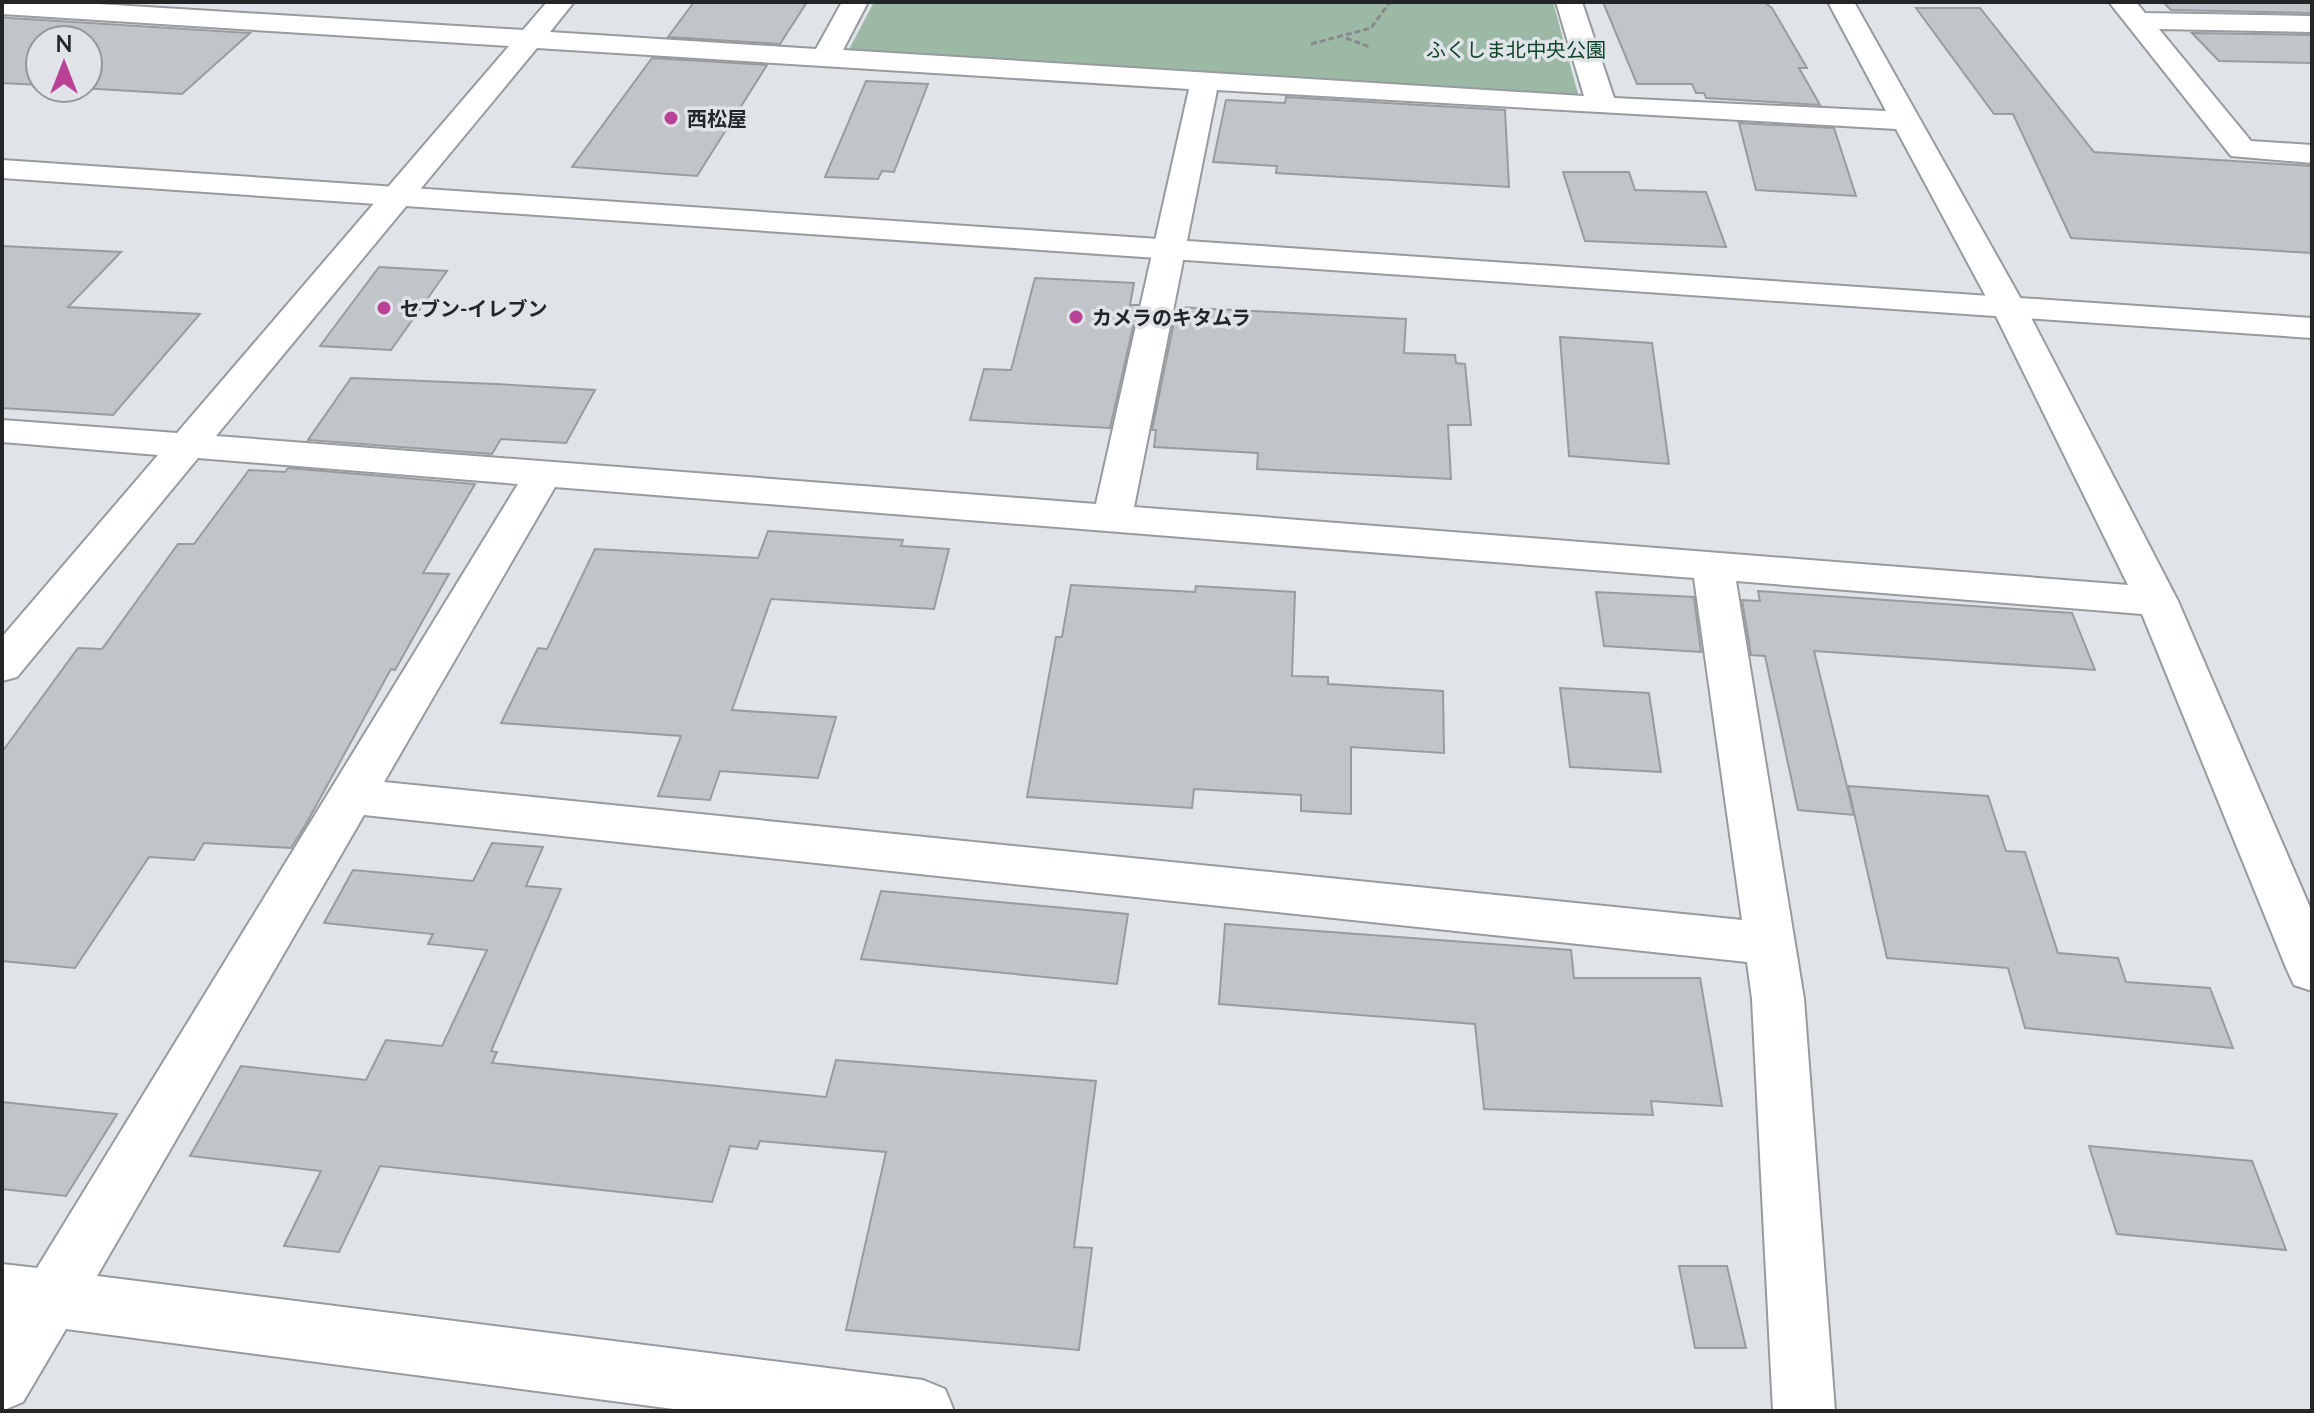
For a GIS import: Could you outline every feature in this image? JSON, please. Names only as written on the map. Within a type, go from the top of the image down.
[{"type":"street","points":[[2,666],[185,444],[399,197],[561,2]]},
{"type":"street","points":[[826,56],[855,2]]},
{"type":"street","points":[[1569,2],[1602,106]]},
{"type":"street","points":[[1841,2],[2009,308],[2157,601],[2312,970]]},
{"type":"street","points":[[2,6],[1602,106],[1905,121]]},
{"type":"street","points":[[2130,12],[2312,24]]},
{"type":"street","points":[[2130,12],[2242,150],[2312,154]]},
{"type":"street","points":[[1112,519],[1205,80]]},
{"type":"street","points":[[2,169],[2312,328]]},
{"type":"street","points":[[2,431],[2157,601]]},
{"type":"street","points":[[2,1381],[26,1295],[351,796],[544,473]]},
{"type":"street","points":[[1713,566],[1778,999],[1804,1411]]},
{"type":"street","points":[[2,610],[45,614]]},
{"type":"street","points":[[351,796],[1770,944]]},
{"type":"street","points":[[26,1295],[923,1411]]},
{"type":"path","points":[[1304,45],[1345,38],[1371,28],[1390,2]]},
{"type":"green space","name":"ふくしま北中央公園","points":[[874,2],[1553,2],[1580,101],[847,53]]},
{"type":"building","points":[[694,2],[807,2],[780,44],[668,37]]},
{"type":"building","points":[[1603,2],[1764,2],[1772,8],[1807,68],[1799,68],[1820,105],[1706,98],[1704,93],[1696,93],[1692,84],[1637,84]]},
{"type":"building","points":[[2163,2],[2312,2],[2312,13],[2171,10]]},
{"type":"building","points":[[1916,8],[1980,8],[2094,152],[2312,166],[2312,253],[2071,238],[2013,114],[1994,114]]},
{"type":"building","points":[[2,17],[250,33],[182,94],[104,89],[104,24],[24,24],[24,84],[2,83]]},
{"type":"building","points":[[2192,33],[2312,35],[2312,63],[2219,61]]},
{"type":"building","name":"西松屋","points":[[652,58],[767,65],[697,176],[572,167]]},
{"type":"building","points":[[866,81],[928,84],[894,172],[882,171],[878,179],[825,177]]},
{"type":"building","points":[[1286,97],[1505,110],[1509,187],[1276,173],[1277,166],[1213,162],[1226,100],[1285,103]]},
{"type":"building","points":[[1739,123],[1834,128],[1856,196],[1756,190]]},
{"type":"building","points":[[1563,172],[1629,172],[1635,190],[1706,192],[1726,247],[1585,241]]},
{"type":"building","points":[[2,246],[121,252],[68,307],[200,314],[113,415],[2,408]]},
{"type":"building","name":"セブン-イレブン","points":[[379,267],[447,271],[391,350],[320,346]]},
{"type":"building","points":[[1035,278],[1134,283],[1130,305],[1138,305],[1110,428],[970,420],[984,369],[1011,370]]},
{"type":"building","points":[[1177,307],[1406,319],[1404,353],[1455,355],[1456,363],[1465,364],[1471,425],[1448,425],[1451,479],[1257,469],[1258,453],[1154,447],[1156,430],[1152,430]]},
{"type":"building","points":[[1560,337],[1652,343],[1669,464],[1569,456]]},
{"type":"building","points":[[351,378],[595,390],[566,443],[501,439],[492,454],[308,440]]},
{"type":"building","points":[[288,468],[475,484],[423,573],[449,574],[395,670],[391,669],[306,824],[291,848],[204,843],[194,860],[149,857],[75,968],[2,961],[2,752],[78,648],[102,649],[178,544],[194,544],[249,470],[285,472]]},
{"type":"building","points":[[768,531],[903,540],[901,546],[949,549],[934,609],[771,599],[732,710],[836,717],[818,778],[720,771],[710,800],[658,796],[681,736],[501,723],[538,648],[547,649],[595,549],[758,558]]},
{"type":"building","points":[[1071,585],[1195,592],[1196,586],[1295,592],[1292,676],[1328,677],[1328,684],[1443,691],[1444,753],[1351,747],[1351,814],[1301,811],[1301,795],[1194,789],[1192,808],[1027,797],[1056,637],[1062,637]]},
{"type":"building","points":[[1758,591],[2072,613],[2095,670],[1814,651],[1854,815],[1798,810],[1765,656],[1751,655],[1742,600],[1760,601]]},
{"type":"building","points":[[1596,592],[1694,597],[1701,652],[1604,646]]},
{"type":"building","points":[[1560,688],[1649,693],[1661,772],[1570,767]]},
{"type":"building","points":[[1848,786],[1988,796],[2006,851],[2025,852],[2058,953],[2118,958],[2126,982],[2210,988],[2233,1048],[2025,1028],[2008,968],[1887,958]]},
{"type":"building","points":[[492,843],[543,847],[526,886],[561,889],[491,1051],[497,1052],[492,1063],[826,1097],[836,1060],[1096,1081],[1074,1247],[1092,1248],[1079,1350],[846,1330],[886,1152],[760,1141],[757,1149],[730,1146],[712,1202],[380,1166],[339,1252],[284,1246],[321,1171],[190,1156],[241,1066],[366,1080],[386,1040],[442,1046],[487,950],[428,944],[433,934],[324,923],[353,870],[473,881]]},
{"type":"building","points":[[881,891],[1128,914],[1117,984],[861,959]]},
{"type":"building","points":[[1225,924],[1571,950],[1574,978],[1700,978],[1722,1106],[1651,1101],[1653,1115],[1484,1109],[1475,1024],[1219,1004]]},
{"type":"building","points":[[2,1102],[117,1114],[66,1196],[2,1189]]},
{"type":"building","points":[[2089,1146],[2252,1161],[2286,1250],[2117,1234]]},
{"type":"building","points":[[1679,1266],[1727,1266],[1746,1348],[1695,1348]]},
{"type":"place","name":"西松屋","points":[[671,118]]},
{"type":"place","name":"セブン-イレブン","points":[[384,308]]},
{"type":"place","name":"カメラのキタムラ","points":[[1076,317]]}]
